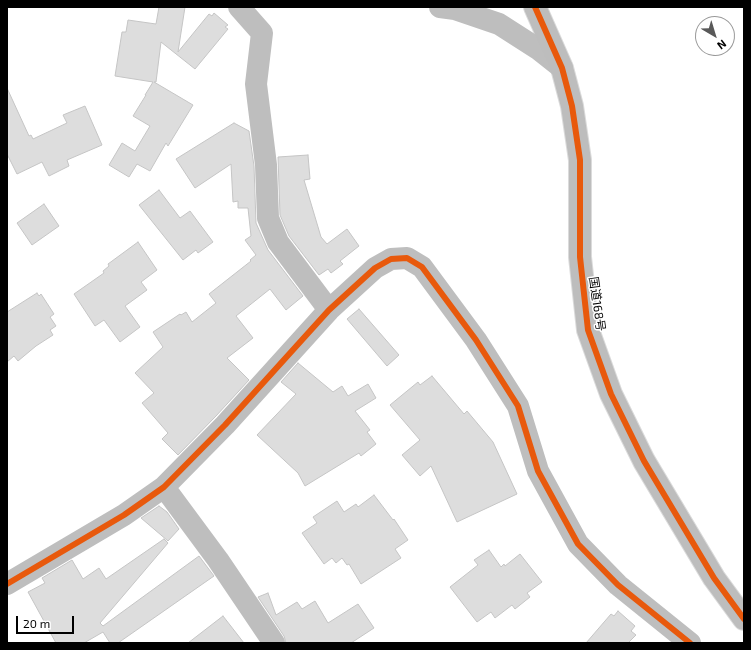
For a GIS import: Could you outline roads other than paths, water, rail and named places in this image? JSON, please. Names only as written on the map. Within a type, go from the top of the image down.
[{"type":"highway","name":"国道168号","points":[[536,7],[562,68],[572,106],[580,160],[580,257],[588,330],[611,394],[644,461],[714,578],[744,619]]},
{"type":"street","points":[[239,7],[262,34],[256,84],[266,165],[268,218],[278,242],[329,310]]},
{"type":"street","points":[[440,7],[455,9],[499,24],[538,49],[562,68]]},
{"type":"street","points":[[7,584],[124,515],[164,487],[225,425],[329,310],[375,268],[391,259],[407,258],[422,267],[476,340],[518,406],[538,471],[578,544],[618,585],[690,643]]},
{"type":"street","points":[[164,487],[218,560],[274,643]]}]
